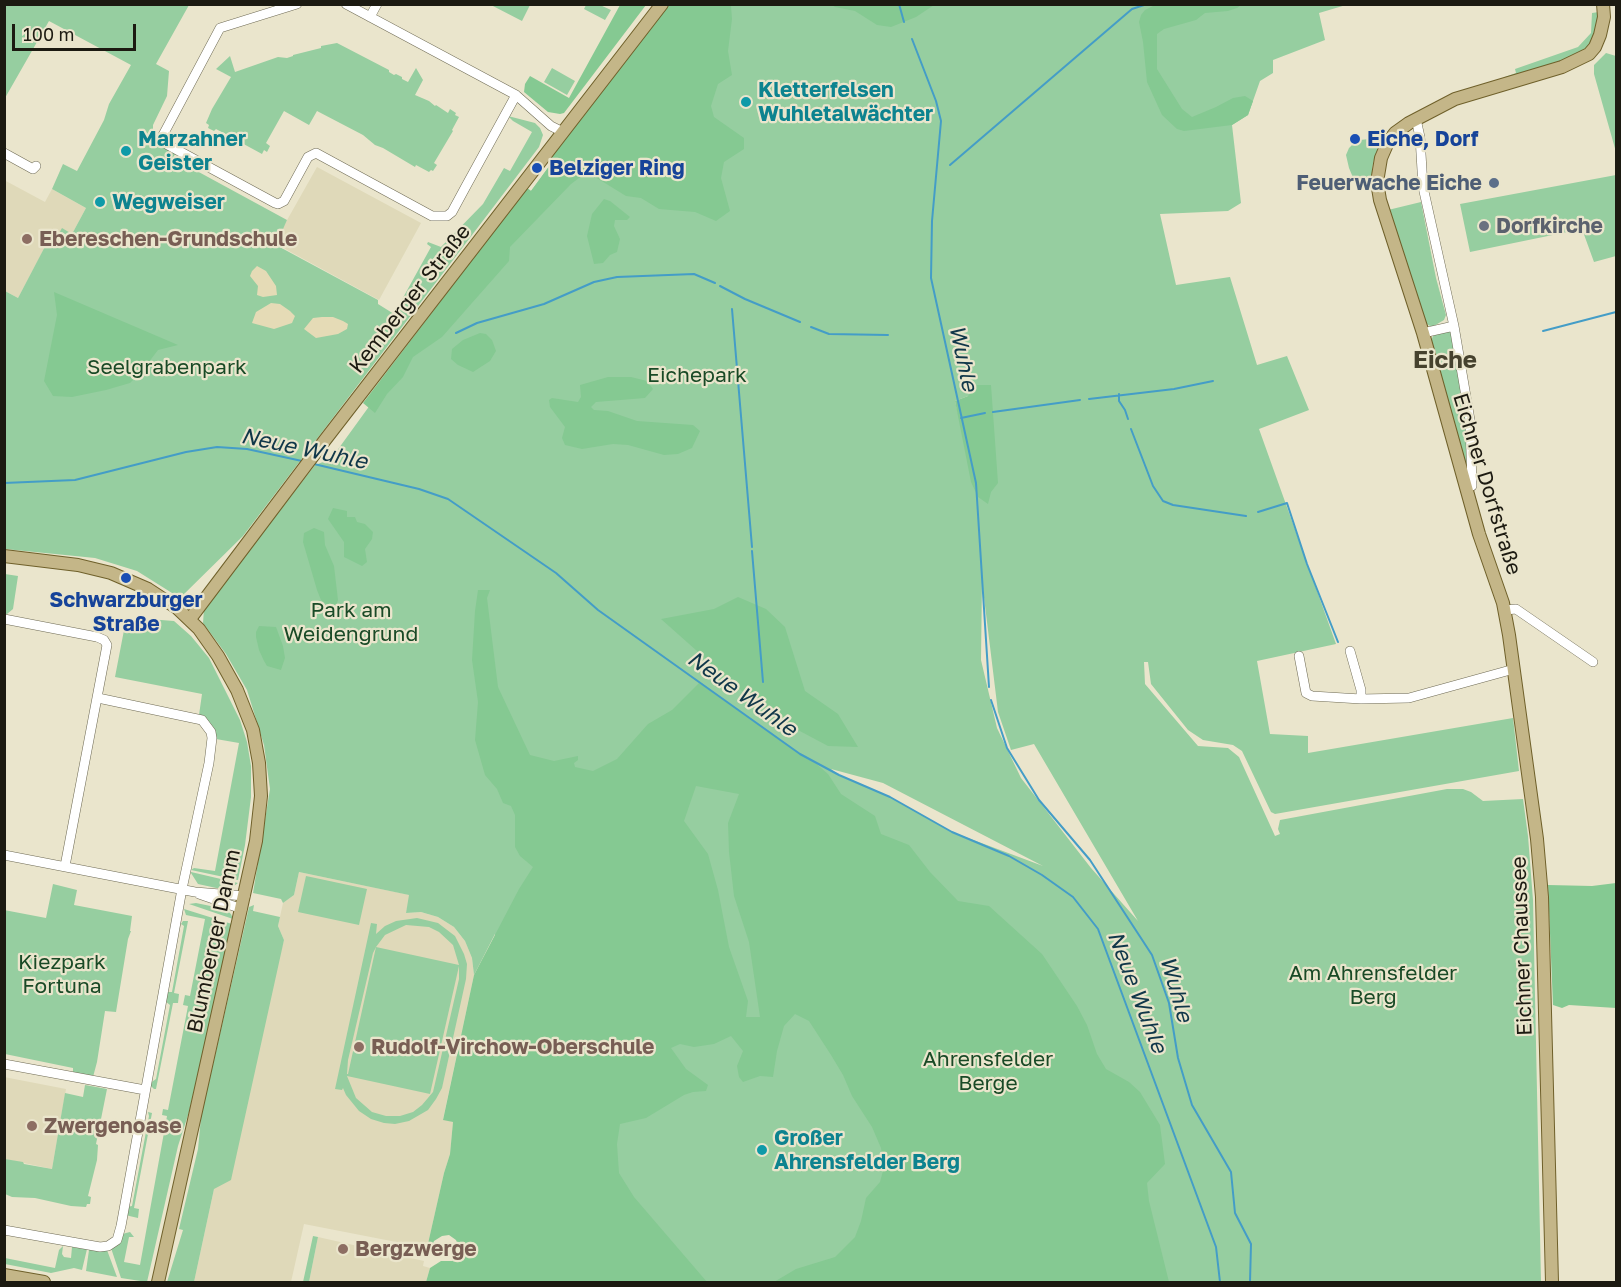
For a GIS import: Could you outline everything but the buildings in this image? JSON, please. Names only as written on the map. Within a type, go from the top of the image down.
[{"type":"main road","name":"Kemberger Straße","points":[[190,620],[321,445],[662,4]]},
{"type":"main road","name":"Eichner Dorfstraße","points":[[1505,610],[1476,524],[1423,333],[1380,200],[1377,182],[1381,158],[1388,142],[1395,133],[1416,119],[1460,98],[1568,65],[1589,54],[1598,42],[1603,26],[1603,4]]},
{"type":"main road","name":"Blumberger Damm","points":[[4,556],[78,565],[126,578],[162,597],[190,620],[218,656],[237,690],[253,730],[259,763],[259,819],[245,896],[158,1282]]},
{"type":"main road","name":"Eichner Chaussee","points":[[1505,610],[1537,839],[1542,897],[1552,1282]]},
{"type":"main road","points":[[4,1275],[44,1282]]},
{"type":"street","points":[[297,4],[220,28],[163,135],[168,146],[278,204],[284,201],[308,157],[316,153],[432,216],[447,216],[452,212],[516,94]]},
{"type":"street","points":[[346,4],[516,94],[551,126],[563,132]]},
{"type":"street","points":[[370,17],[377,4]]},
{"type":"street","name":"Eichner Dorfstraße","points":[[1416,119],[1419,128],[1423,187],[1454,326],[1470,420],[1472,486]]},
{"type":"street","points":[[4,153],[33,169],[36,166]]},
{"type":"street","points":[[1423,333],[1454,326]]},
{"type":"street","points":[[1505,610],[1516,609],[1593,662]]},
{"type":"street","points":[[4,619],[98,637],[107,645],[65,866]]},
{"type":"street","points":[[1350,651],[1361,690],[1361,699]]},
{"type":"street","points":[[1299,656],[1306,693],[1312,696],[1361,699],[1408,698],[1514,669]]},
{"type":"street","name":"Blumberger Damm","points":[[4,1230],[89,1245],[108,1246],[117,1240],[212,738],[208,726],[202,720],[98,699]]},
{"type":"street","points":[[4,855],[182,889],[242,909]]},
{"type":"street","points":[[195,892],[245,896]]},
{"type":"street","points":[[4,1064],[145,1090]]},
{"type":"shaded area","points":[[317,167],[421,223],[379,300],[276,244]]},
{"type":"shaded area","name":"Ebereschen-Grundschule","points":[[4,180],[45,202],[52,189],[86,208],[72,234],[55,240],[50,238],[18,298],[5,291]]},
{"type":"shaded area","name":"Rudolf-Virchow-Oberschule","points":[[299,872],[410,895],[406,913],[421,912],[438,917],[454,927],[465,941],[472,958],[474,975],[443,1119],[453,1122],[450,1154],[427,1248],[304,1224],[291,1282],[194,1282],[214,1189],[284,940],[278,926],[283,903],[294,895]]},
{"type":"shaded area","name":"Zwergenoase","points":[[4,1077],[66,1089],[52,1169],[5,1159]]},
{"type":"shaded area","name":"Bergzwerge","points":[[318,1237],[424,1261],[423,1266],[430,1268],[426,1282],[309,1282]]},
{"type":"green space","points":[[1157,4],[1241,5],[1228,11],[1205,13],[1196,20],[1164,29],[1157,34],[1157,69],[1182,109],[1192,117],[1233,98],[1245,96],[1253,101],[1248,115],[1232,125],[1184,131],[1177,129],[1162,115],[1147,82],[1139,22],[1145,10]]},
{"type":"green space","name":"Seelgrabenpark","points":[[5,5],[189,5],[156,64],[169,71],[167,96],[153,125],[153,132],[158,134],[161,144],[175,154],[173,158],[287,220],[276,245],[378,300],[378,304],[394,314],[431,247],[427,244],[428,242],[441,247],[483,204],[504,168],[510,171],[532,132],[508,116],[535,123],[543,135],[539,147],[243,536],[180,598],[137,571],[95,558],[5,549],[5,291],[18,298],[50,237],[55,240],[62,228],[72,234],[86,208],[52,189],[63,164],[77,171],[104,120],[109,104],[131,65],[49,21],[5,98]]},
{"type":"green space","points":[[491,5],[530,5],[522,21]]},
{"type":"green space","points":[[586,5],[600,5],[611,10],[605,20],[584,9]]},
{"type":"green space","points":[[620,5],[646,5],[564,113],[548,112],[524,92],[525,84],[530,76],[569,98]]},
{"type":"green space","points":[[668,5],[1346,5],[1319,13],[1325,40],[1273,60],[1273,73],[1260,81],[1248,115],[1232,125],[1241,203],[1228,211],[1160,214],[1176,285],[1230,277],[1257,365],[1287,356],[1309,410],[1259,429],[1336,644],[1257,661],[1270,734],[1308,736],[1308,753],[1513,718],[1519,771],[1275,814],[1271,812],[1242,751],[1233,745],[1203,740],[1188,730],[1151,684],[1148,662],[1144,662],[1145,684],[1198,746],[1228,748],[1239,757],[1275,836],[1280,834],[1278,829],[1280,820],[1447,789],[1463,789],[1483,801],[1523,799],[1533,900],[1541,1282],[482,1282],[495,934],[474,975],[472,958],[465,941],[454,927],[438,917],[421,912],[406,913],[409,895],[299,872],[294,895],[283,903],[281,899],[253,893],[270,789],[264,745],[247,690],[226,654],[203,623],[204,609],[315,465],[331,459],[527,188],[531,191],[553,161],[550,159]],"holes":[[[968,396],[964,437],[955,401]],[[982,581],[998,712],[1011,750],[1034,744],[1138,921],[1091,868],[1021,778],[997,728],[981,660]],[[831,769],[883,783],[1043,866],[952,832],[890,797],[839,775]]]},
{"type":"green space","points":[[668,5],[731,6],[732,19],[728,51],[732,75],[718,84],[711,106],[714,117],[744,138],[744,149],[724,162],[721,178],[730,211],[716,221],[695,212],[659,209],[641,198],[626,196],[587,172],[571,184],[510,247],[509,261],[442,337],[413,357],[403,377],[387,394],[375,413],[363,403],[527,188],[531,191],[553,161],[550,159]]},
{"type":"green space","points":[[832,5],[934,5],[916,17],[891,27],[877,25],[855,11]]},
{"type":"green space","points":[[1599,12],[1591,43],[1584,50],[1566,60],[1507,79],[1505,77],[1516,73],[1515,69],[1578,47],[1591,33],[1592,13]]},
{"type":"green space","points":[[337,43],[408,82],[416,68],[423,80],[415,95],[448,113],[450,109],[459,117],[434,163],[437,165],[433,171],[429,172],[416,165],[415,167],[375,145],[363,135],[317,111],[309,125],[284,111],[266,143],[270,146],[267,152],[264,150],[262,154],[216,129],[214,131],[208,128],[209,125],[206,123],[212,109],[231,77],[216,69],[230,56],[235,72],[278,57],[287,58]]},
{"type":"green space","points":[[1606,53],[1616,56],[1616,152],[1594,74],[1594,65]]},
{"type":"green space","points":[[552,68],[575,81],[567,95],[544,82]]},
{"type":"green space","points":[[1369,139],[1377,140],[1379,145],[1373,163],[1371,182],[1366,189],[1360,189],[1349,168],[1346,155],[1354,143]]},
{"type":"green space","points":[[1616,175],[1616,256],[1594,262],[1582,229],[1470,252],[1460,204]]},
{"type":"green space","points":[[604,199],[630,217],[627,220],[615,220],[614,226],[620,239],[617,252],[610,255],[603,263],[594,264],[587,236],[592,214]]},
{"type":"green space","points":[[1421,202],[1446,315],[1444,320],[1432,327],[1425,323],[1388,210]]},
{"type":"green space","points":[[54,292],[178,345],[158,350],[130,383],[72,397],[53,396],[44,381],[57,315]]},
{"type":"green space","points":[[1451,331],[1467,428],[1468,475],[1431,341],[1433,336],[1440,332]]},
{"type":"green space","points":[[480,333],[486,334],[492,340],[496,351],[490,361],[473,372],[451,359],[452,349],[463,340]]},
{"type":"green space","points":[[608,377],[631,377],[647,381],[653,389],[645,398],[596,402],[591,407],[594,410],[608,411],[637,421],[693,425],[700,431],[692,448],[678,454],[664,455],[628,445],[613,444],[582,449],[565,445],[562,438],[565,427],[550,407],[549,400],[552,398],[578,402],[581,397],[580,385]]},
{"type":"green space","points":[[977,385],[991,385],[998,483],[991,492],[988,504],[978,497],[971,482],[955,401],[968,396]]},
{"type":"green space","points":[[333,508],[347,511],[347,517],[355,517],[357,522],[365,524],[373,532],[372,539],[365,549],[367,562],[362,566],[344,557],[344,542],[328,519]]},
{"type":"green space","points":[[314,528],[324,532],[325,545],[334,566],[338,600],[336,605],[330,607],[321,600],[303,542],[304,533]]},
{"type":"green space","points":[[5,574],[18,576],[13,609],[7,614],[5,614]]},
{"type":"green space","name":"Ahrensfelder Berge","points":[[478,590],[490,590],[487,598],[498,687],[530,755],[554,761],[578,756],[578,760],[574,763],[575,767],[593,771],[617,759],[648,724],[672,710],[699,683],[813,761],[828,774],[841,794],[875,816],[881,834],[909,845],[930,872],[958,901],[989,906],[1042,954],[1077,1006],[1087,1025],[1097,1054],[1106,1069],[1129,1082],[1140,1092],[1160,1125],[1165,1164],[1147,1183],[1149,1201],[1169,1282],[774,1282],[796,1269],[835,1257],[855,1237],[866,1198],[880,1182],[884,1167],[881,1148],[872,1127],[852,1096],[843,1075],[809,1021],[795,1014],[784,1026],[773,1077],[760,1076],[743,1082],[739,1077],[737,1066],[743,1051],[731,1036],[714,1044],[694,1047],[680,1044],[671,1048],[686,1069],[708,1085],[706,1091],[684,1095],[646,1118],[620,1124],[617,1144],[619,1173],[634,1197],[707,1282],[426,1282],[430,1268],[441,1261],[452,1261],[457,1256],[459,1248],[456,1240],[449,1235],[434,1241],[431,1249],[427,1248],[450,1154],[453,1122],[443,1120],[474,975],[533,867],[520,856],[515,847],[515,815],[511,806],[503,803],[497,789],[485,775],[475,740],[478,702],[472,660]],"holes":[[[696,786],[739,794],[728,823],[729,852],[734,896],[749,942],[760,1017],[746,1017],[748,1001],[729,947],[718,890],[708,854],[684,821]]]},
{"type":"green space","points":[[738,597],[766,609],[785,627],[805,691],[838,714],[858,747],[828,746],[781,721],[755,696],[742,691],[661,619],[714,609]]},
{"type":"green space","points":[[135,618],[174,621],[191,636],[209,658],[240,720],[251,766],[251,797],[238,880],[191,870],[194,868],[215,871],[239,743],[216,739],[212,726],[199,715],[202,694],[115,677],[125,625]]},
{"type":"green space","points":[[259,626],[276,627],[285,658],[281,670],[267,666],[264,661],[256,637]]},
{"type":"green space","points":[[191,873],[238,883],[230,889],[221,889],[198,884]]},
{"type":"green space","points":[[306,876],[367,889],[359,925],[298,912]]},
{"type":"green space","points":[[1616,883],[1616,1008],[1569,1005],[1562,1008],[1553,1005],[1548,885],[1592,886]]},
{"type":"green space","name":"Kiezpark Fortuna","points":[[53,884],[77,890],[74,905],[132,916],[116,1012],[105,1011],[93,1077],[73,1074],[73,1068],[5,1054],[4,910],[46,918]]},
{"type":"green space","points":[[196,903],[225,909],[233,919],[189,904]]},
{"type":"green space","points":[[254,905],[253,911],[280,917],[278,926],[284,940],[231,1180],[214,1189],[194,1282],[167,1282],[183,1230],[179,1229],[198,1149],[201,1117],[249,907]]},
{"type":"green space","points":[[184,909],[232,924],[147,1282],[121,1278],[111,1248],[122,1234],[130,1232],[134,1237],[129,1237],[124,1262],[140,1265],[167,1116],[162,1115],[163,1109],[168,1110],[188,1006],[183,1005],[185,995],[190,996],[205,919],[186,915]]},
{"type":"green space","points":[[417,918],[438,923],[455,936],[467,964],[466,979],[442,1088],[428,1110],[409,1121],[395,1124],[371,1119],[359,1111],[343,1088],[342,1090],[335,1089],[371,923],[377,924],[376,934],[385,926],[396,921]],"holes":[[[406,925],[429,927],[439,932],[453,945],[459,965],[376,947],[385,935]],[[376,947],[348,1074],[348,1060]],[[459,966],[459,979],[433,1092],[422,1105],[413,1112],[400,1116],[386,1116],[372,1112],[356,1098],[347,1076],[430,1094]]]},
{"type":"green space","points":[[183,921],[188,921],[174,993],[179,994],[178,1003],[173,1003],[156,1089],[154,1089],[149,1084],[156,1079],[170,1005],[165,1001],[167,992],[172,992]]},
{"type":"green space","points":[[85,1085],[107,1089],[96,1144],[98,1145],[97,1160],[88,1196],[91,1197],[90,1204],[86,1207],[71,1206],[5,1194],[5,1159],[52,1169],[65,1093],[83,1097]]},
{"type":"green space","points":[[148,1112],[152,1113],[134,1208],[139,1209],[138,1218],[125,1215],[127,1207],[132,1206]]},
{"type":"green space","points":[[313,1236],[318,1237],[309,1282],[303,1282]]},
{"type":"green space","points":[[63,1246],[64,1257],[71,1258],[72,1247],[87,1249],[82,1270],[74,1268],[51,1273],[5,1264],[5,1258],[55,1268],[59,1250]]},
{"type":"green space","points":[[89,1250],[107,1250],[117,1277],[86,1271]]},
{"type":"sand","points":[[257,266],[266,271],[276,286],[277,295],[263,297],[257,295],[258,286],[250,276]]},
{"type":"sand","points":[[271,303],[280,304],[290,311],[295,316],[292,323],[274,329],[252,323],[256,312]]},
{"type":"sand","points":[[333,317],[343,321],[348,324],[347,329],[338,334],[316,338],[304,329],[313,318]]},
{"type":"waterway","name":"Wuhle","points":[[899,4],[904,22]]},
{"type":"waterway","points":[[950,165],[1132,9],[1147,4]]},
{"type":"waterway","name":"Wuhle","points":[[912,39],[936,101],[941,121],[932,221],[931,278],[976,483],[989,687]]},
{"type":"waterway","points":[[456,333],[477,323],[544,304],[594,282],[617,277],[694,274],[715,283]]},
{"type":"waterway","points":[[720,286],[800,322]]},
{"type":"waterway","points":[[732,309],[752,547]]},
{"type":"waterway","points":[[1543,331],[1616,312]]},
{"type":"waterway","points":[[811,327],[829,334],[888,335]]},
{"type":"waterway","points":[[1089,399],[1174,389],[1213,381]]},
{"type":"waterway","points":[[1119,394],[1119,401],[1128,419]]},
{"type":"waterway","points":[[993,412],[1080,400]]},
{"type":"waterway","points":[[961,418],[985,413]]},
{"type":"waterway","points":[[1131,429],[1153,486],[1163,501],[1173,505],[1246,516]]},
{"type":"waterway","name":"Neue Wuhle","points":[[4,483],[75,480],[186,452],[217,447],[247,449],[302,461]]},
{"type":"waterway","name":"Neue Wuhle","points":[[314,464],[419,489],[448,499],[556,573],[598,610],[800,754],[839,775],[890,797],[952,832],[1009,856],[1042,875],[1073,897],[1098,929],[1216,1247],[1220,1282]]},
{"type":"waterway","points":[[1258,512],[1287,503],[1307,564],[1338,642]]},
{"type":"waterway","points":[[752,551],[763,682]]},
{"type":"waterway","name":"Wuhle","points":[[991,700],[1007,748],[1039,800],[1090,860],[1152,955],[1169,1003],[1178,1058],[1192,1105],[1231,1172],[1235,1213],[1251,1244],[1250,1282]]},
{"type":"place","name":"Kletterfelsen Wuhletalwächter","points":[[746,102]]},
{"type":"place","name":"Eiche, Dorf","points":[[1355,139]]},
{"type":"place","name":"Marzahner Geister","points":[[126,151]]},
{"type":"place","name":"Belziger Ring","points":[[537,168]]},
{"type":"place","name":"Feuerwache Eiche","points":[[1494,183]]},
{"type":"place","name":"Wegweiser","points":[[100,202]]},
{"type":"place","name":"Dorfkirche","points":[[1484,226]]},
{"type":"place","name":"Ebereschen-Grundschule","points":[[27,239]]},
{"type":"place","name":"Schwarzburger Straße","points":[[126,578]]},
{"type":"place","name":"Rudolf-Virchow-Oberschule","points":[[359,1047]]},
{"type":"place","name":"Zwergenoase","points":[[32,1126]]},
{"type":"place","name":"Großer Ahrensfelder Berg","points":[[762,1150]]},
{"type":"place","name":"Bergzwerge","points":[[343,1249]]},
{"type":"district","name":"Eiche","points":[[1445,360]]},
{"type":"park label","name":"Eichepark","points":[[697,375]]},
{"type":"park label","name":"Park am Weidengrund","points":[[351,622]]},
{"type":"park label","name":"Am Ahrensfelder Berg","points":[[1373,985]]}]
